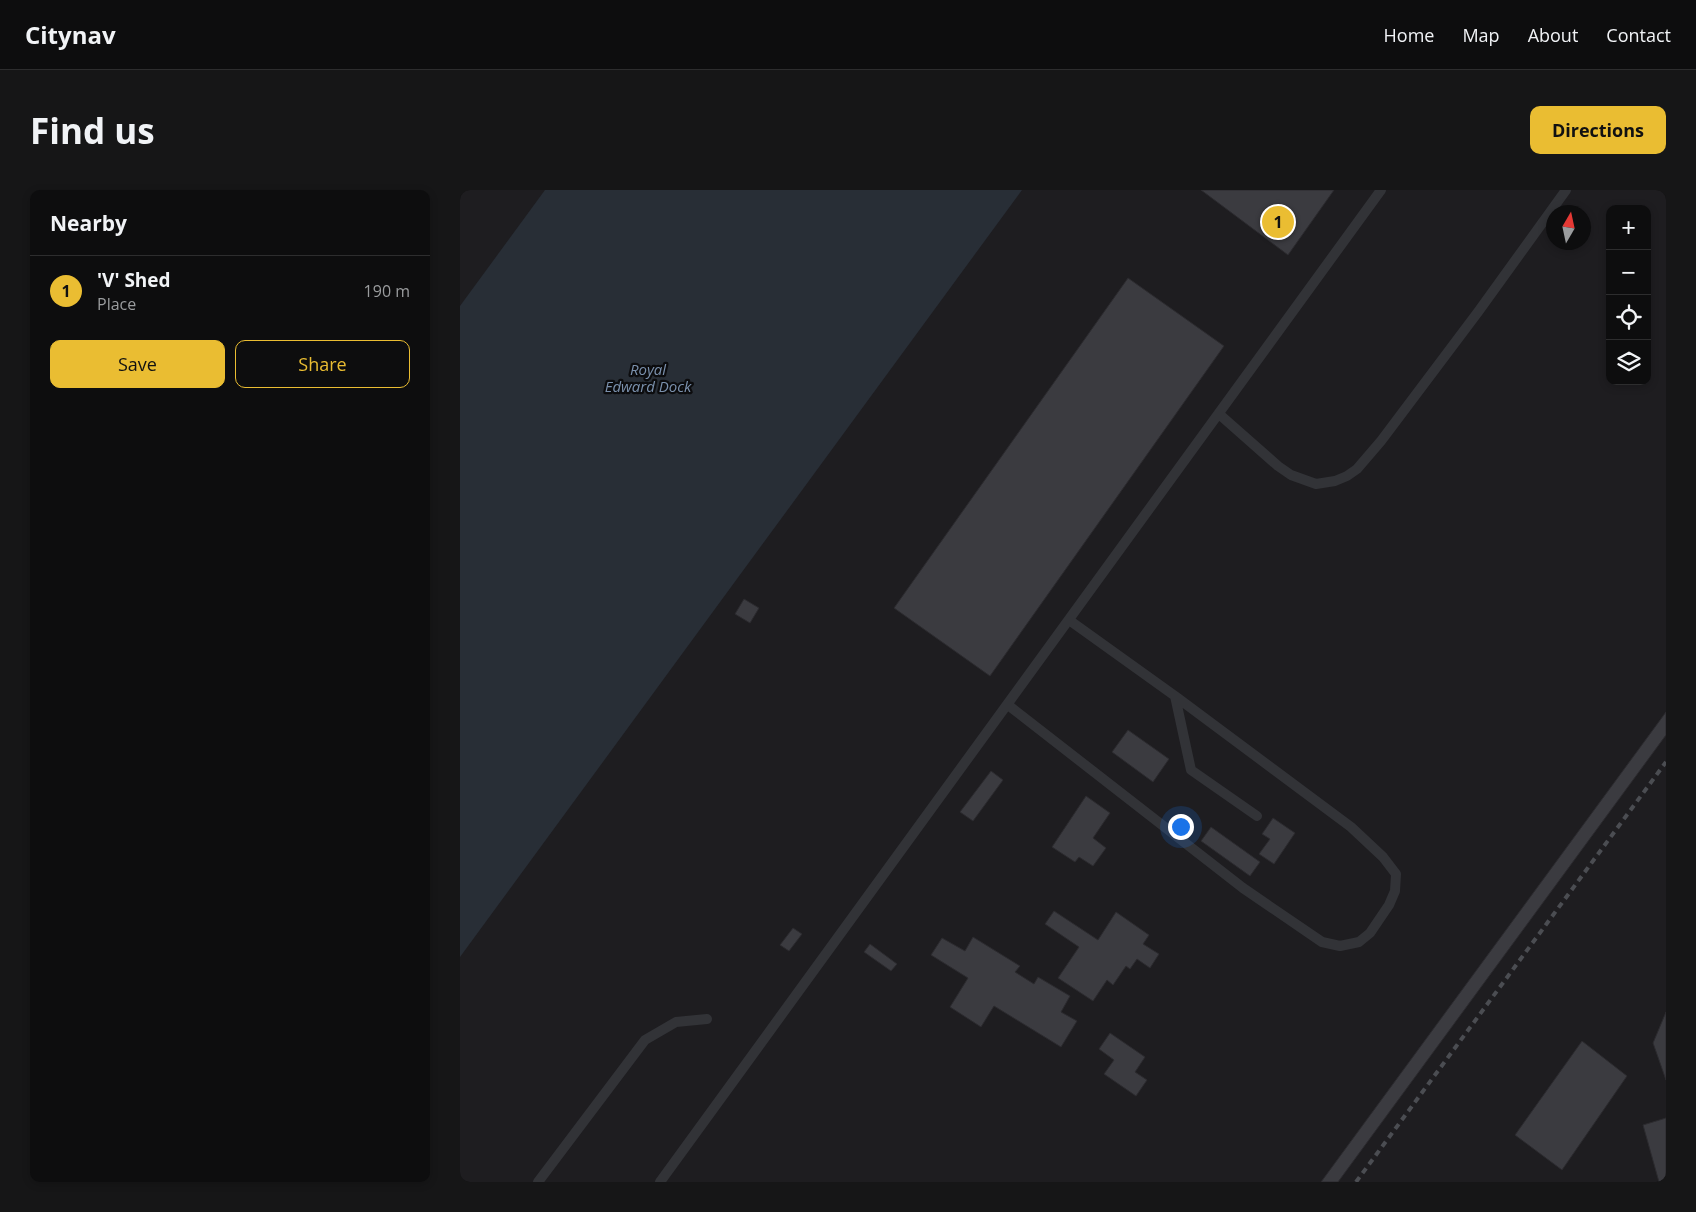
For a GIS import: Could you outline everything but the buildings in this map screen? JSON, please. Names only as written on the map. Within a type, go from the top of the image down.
[{"type":"lane","points":[[660,1182],[1381,190]]},
{"type":"lane","points":[[1219,414],[1278,466],[1291,475],[1316,484],[1336,482],[1347,476],[1357,469],[1381,441],[1478,312],[1566,190]]},
{"type":"lane","points":[[1008,705],[1243,888],[1322,942],[1340,946],[1359,942],[1370,933],[1389,905],[1395,892],[1396,874],[1383,857],[1351,828],[1070,620]]},
{"type":"lane","points":[[1175,696],[1191,770],[1258,816]]},
{"type":"lane","points":[[538,1182],[645,1040],[676,1022],[707,1019]]},
{"type":"shaded area","points":[[460,190],[1666,190],[1666,1182],[460,1182]]},
{"type":"water","name":"Royal Edward Dock","points":[[545,190],[1022,190],[460,957],[460,306]]},
{"type":"railway","points":[[1356,1182],[1666,762]]},
{"type":"place","name":"'V' Shed","points":[[1278,222]]}]
